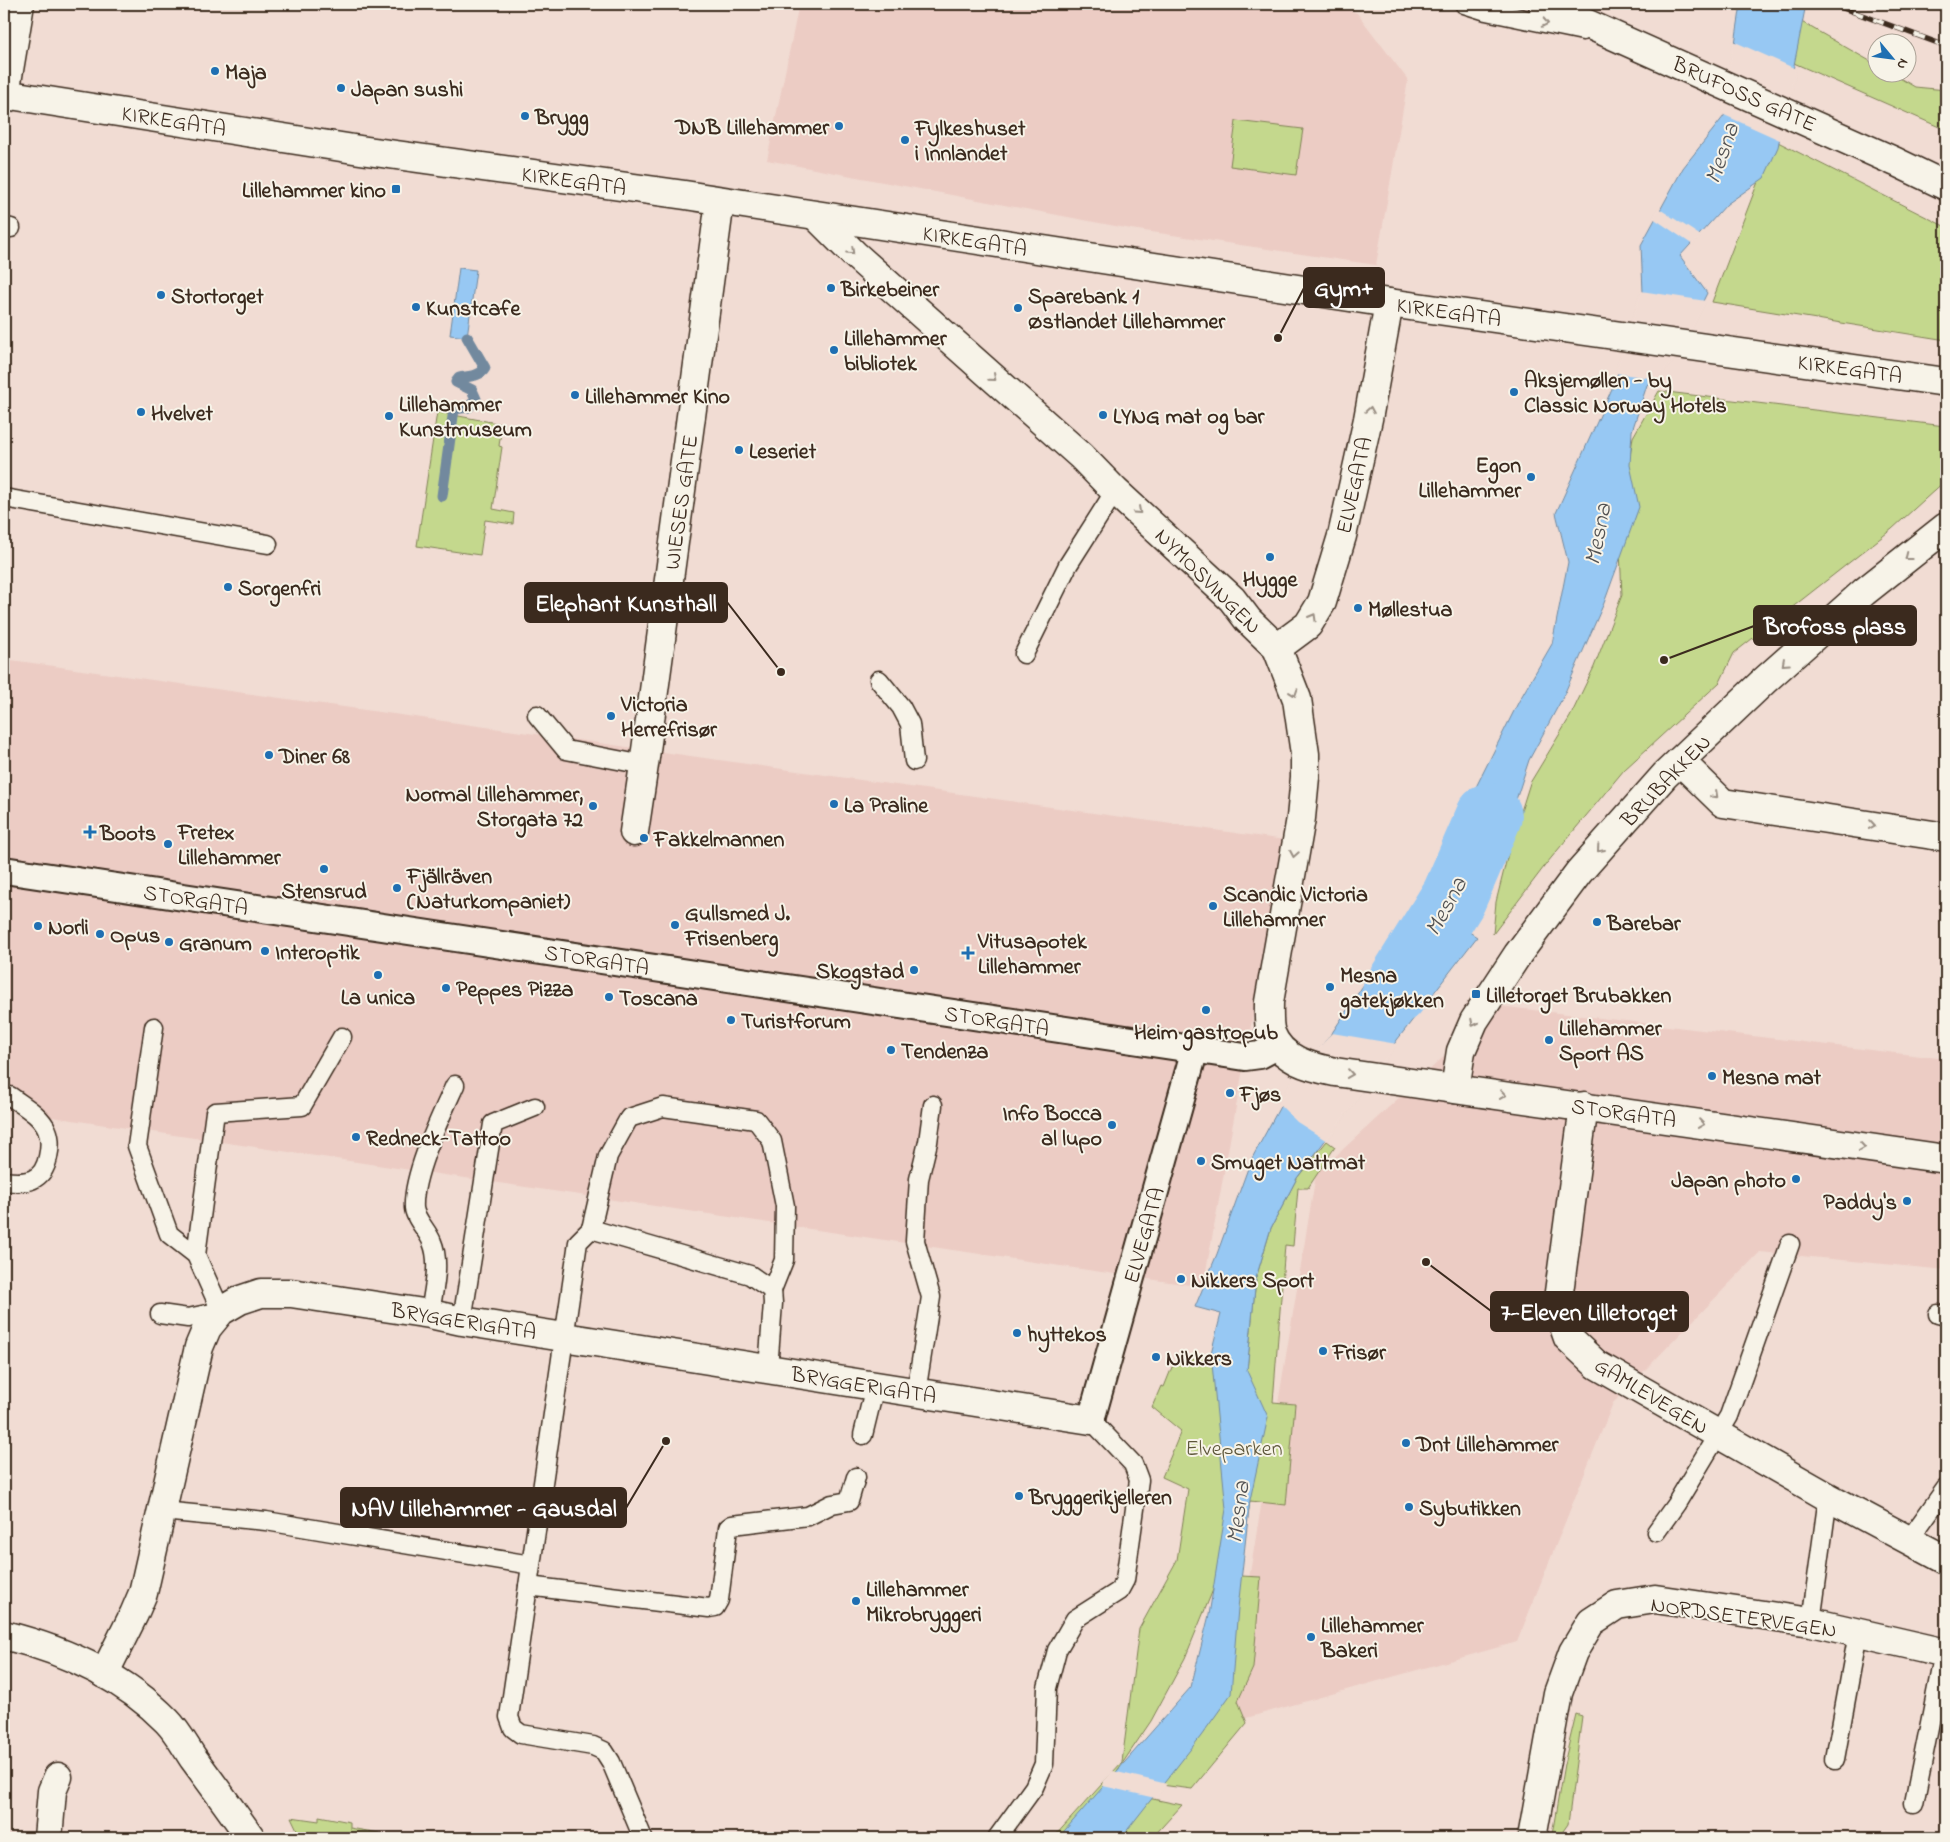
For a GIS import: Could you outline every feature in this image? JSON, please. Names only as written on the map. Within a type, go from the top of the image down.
[{"type":"street","points":[[4,96],[20,4]]},
{"type":"street","name":"BRUFOSS GATE","points":[[1543,4],[1946,186]]},
{"type":"street","name":"KIRKEGATA","points":[[4,96],[360,150],[720,201],[1389,303],[1946,382]]},
{"type":"street","name":"WIESES GATE","points":[[634,832],[720,201]]},
{"type":"street","name":"NYMOSVINGEN","points":[[817,217],[854,254],[1081,456],[1232,599],[1248,620],[1277,648],[1297,699],[1306,754],[1301,818],[1269,1002],[1271,1032],[1277,1046]]},
{"type":"street","name":"ELVEGATA","points":[[1277,648],[1308,625],[1322,602],[1342,536],[1368,418],[1389,303]]},
{"type":"street","name":"BRUBAKKEN","points":[[1455,1089],[1461,1051],[1474,1021],[1518,954],[1579,872],[1665,775],[1764,681],[1857,598],[1946,527]]},
{"type":"street","points":[[1680,761],[1723,803],[1946,836]]},
{"type":"street","name":"STORGATA","points":[[4,870],[1245,1057],[1260,1055],[1277,1046],[1303,1064],[1335,1072],[1946,1159]]},
{"type":"street","name":"ELVEGATA","points":[[1090,1420],[1195,1050]]},
{"type":"street","name":"GAMLEVEGEN","points":[[1584,1106],[1557,1307],[1568,1338],[1597,1364],[1828,1497],[1946,1560]]},
{"type":"street","name":"BRYGGERIGATA","points":[[104,1674],[134,1614],[142,1593],[199,1347],[207,1328],[221,1312],[240,1300],[261,1293],[291,1294],[430,1314],[462,1321],[1090,1420]]},
{"type":"street","name":"NORDSETERVEGEN","points":[[1532,1838],[1558,1693],[1573,1652],[1591,1622],[1617,1605],[1655,1600],[1811,1622],[1945,1653]]},
{"type":"street","points":[[4,1635],[31,1642],[70,1657],[104,1674],[137,1695],[168,1722],[251,1838]]},
{"type":"street","points":[[48,1838],[52,1791],[58,1777]]},
{"type":"lane","points":[[1464,4],[1486,11],[1626,40]]},
{"type":"lane","points":[[1574,4],[1626,40]]},
{"type":"lane","points":[[1024,654],[1068,565],[1116,491]]},
{"type":"lane","points":[[4,498],[268,544]]},
{"type":"lane","points":[[879,680],[901,706],[910,724],[914,760]]},
{"type":"lane","points":[[537,715],[566,750],[644,765]]},
{"type":"lane","points":[[154,1027],[137,1146],[169,1234],[196,1255],[221,1312],[188,1318],[160,1314]]},
{"type":"lane","points":[[196,1255],[215,1112],[302,1106],[342,1037]]},
{"type":"lane","points":[[430,1314],[436,1260],[432,1242],[414,1210],[416,1190],[432,1136],[455,1085]]},
{"type":"lane","points":[[4,1181],[16,1183],[29,1181],[41,1175],[47,1164],[50,1146],[47,1129],[35,1114],[10,1096]]},
{"type":"lane","points":[[916,1393],[931,1297],[915,1241],[919,1179],[928,1142],[933,1106]]},
{"type":"lane","points":[[462,1321],[493,1124],[535,1107]]},
{"type":"lane","points":[[643,1838],[611,1762],[604,1751],[593,1746],[521,1734],[513,1728],[509,1717],[566,1337],[578,1242],[591,1229],[608,1156],[629,1118],[663,1107],[756,1120],[772,1141],[785,1206],[784,1260],[772,1290],[773,1303],[768,1369]]},
{"type":"lane","points":[[591,1229],[750,1275],[772,1290]]},
{"type":"lane","points":[[1656,1532],[1676,1504],[1729,1416],[1790,1244]]},
{"type":"lane","points":[[864,1435],[875,1386]]},
{"type":"lane","points":[[997,1838],[1034,1787],[1044,1764],[1047,1688],[1057,1650],[1074,1619],[1119,1591],[1125,1580],[1139,1480],[1133,1464],[1090,1420]]},
{"type":"lane","points":[[528,1586],[709,1608],[716,1607],[719,1600],[728,1528],[732,1525],[808,1516],[832,1504],[848,1501],[856,1477]]},
{"type":"lane","points":[[1909,1540],[1946,1488]]},
{"type":"lane","points":[[1811,1622],[1828,1497]]},
{"type":"lane","points":[[162,1511],[266,1522],[531,1565]]},
{"type":"lane","points":[[1835,1759],[1858,1633]]},
{"type":"lane","points":[[1914,1803],[1945,1653]]},
{"type":"shaded area","name":"Fylkeshuset i Innlandet","points":[[799,4],[1332,4],[1357,13],[1408,80],[1376,265],[1131,229],[767,160]]},
{"type":"shaded area","points":[[4,659],[1285,840],[1203,1287],[4,1110]]},
{"type":"shaded area","points":[[1499,1006],[1946,1059],[1946,1270],[1760,1252],[1613,1403],[1517,1642],[1225,1724],[1316,1174]]},
{"type":"green space","points":[[1784,12],[1868,60],[1868,82],[1906,82],[1915,87],[1946,90],[1946,130],[1787,60]]},
{"type":"green space","points":[[1236,121],[1303,129],[1296,175],[1230,166]]},
{"type":"green space","points":[[1774,140],[1946,227],[1946,340],[1712,302]]},
{"type":"green space","points":[[1659,391],[1945,426],[1946,480],[1892,529],[1734,653],[1720,682],[1624,770],[1547,863],[1493,934],[1496,902],[1510,846],[1530,783],[1570,717],[1594,667],[1622,595],[1619,528],[1633,437]]},
{"type":"green space","points":[[437,412],[502,424],[499,446],[502,447],[493,509],[514,513],[513,524],[485,520],[480,555],[417,546]]},
{"type":"green space","name":"Elveparken","points":[[1327,1141],[1335,1147],[1308,1188],[1298,1188],[1293,1246],[1285,1245],[1273,1402],[1295,1404],[1286,1505],[1250,1501],[1241,1564],[1241,1576],[1261,1577],[1253,1668],[1238,1701],[1247,1723],[1192,1789],[1146,1783],[1206,1686],[1224,1563],[1185,1658],[1151,1721],[1105,1789],[1062,1838],[1053,1838],[1122,1762],[1139,1629],[1177,1560],[1188,1489],[1162,1477],[1181,1431],[1152,1407],[1161,1386],[1164,1387],[1172,1367],[1208,1354],[1235,1381],[1247,1370],[1256,1278],[1271,1228],[1297,1178]]},
{"type":"green space","points":[[1576,1714],[1582,1716],[1568,1824],[1561,1834],[1552,1835],[1564,1764]]},
{"type":"green space","points":[[1148,1798],[1182,1805],[1152,1838],[1114,1838]]},
{"type":"green space","points":[[319,1816],[350,1822],[350,1828],[379,1833],[380,1838],[301,1838],[291,1817],[319,1821]]},
{"type":"water","points":[[1741,4],[1806,4],[1778,147],[1764,178],[1727,204],[1680,256],[1707,293],[1677,354],[1647,385],[1632,431],[1630,465],[1639,507],[1604,603],[1563,697],[1529,760],[1514,806],[1473,914],[1430,886],[1457,838],[1460,838],[1473,819],[1470,799],[1519,701],[1552,644],[1568,562],[1556,513],[1615,382],[1643,292],[1641,245],[1683,168],[1724,116]]},
{"type":"water","points":[[459,268],[476,270],[467,337],[450,335]]},
{"type":"water","points":[[1419,900],[1477,937],[1397,1040],[1366,1086],[1297,1178],[1271,1228],[1256,1278],[1247,1371],[1268,1417],[1250,1500],[1231,1694],[1201,1736],[1121,1838],[1058,1838],[1191,1687],[1209,1615],[1226,1509],[1211,1353],[1221,1314],[1195,1307],[1217,1254],[1251,1160],[1295,1079],[1332,1033]]},
{"type":"pier","points":[[1733,41],[1796,69],[1782,141],[1722,114]]},
{"type":"pier","points":[[1658,208],[1701,236],[1693,245],[1653,218]]},
{"type":"pier","points":[[1641,291],[1706,301],[1679,355],[1656,379],[1615,373]]},
{"type":"pier","points":[[1332,1033],[1397,1044],[1327,1141],[1297,1122],[1279,1104],[1293,1078]]},
{"type":"pier","points":[[1113,1771],[1167,1784],[1155,1798],[1103,1786],[1104,1781]]},
{"type":"waterway","points":[[442,496],[454,409],[469,407],[476,399],[472,390],[456,382],[459,378],[480,373],[485,368],[467,337]]},
{"type":"waterway","name":"Mesna","points":[[1395,992],[1454,897],[1489,816]]},
{"type":"railway","points":[[1832,4],[1946,46]]},
{"type":"place","name":"Maja","points":[[215,71]]},
{"type":"place","name":"Japan sushi","points":[[341,88]]},
{"type":"place","name":"Brygg","points":[[525,116]]},
{"type":"place","name":"DNB Lillehammer","points":[[839,126]]},
{"type":"place","name":"Fylkeshuset i Innlandet","points":[[905,140]]},
{"type":"place","name":"Lillehammer kino","points":[[396,189]]},
{"type":"place","name":"Birkebeiner","points":[[831,288]]},
{"type":"place","name":"Stortorget","points":[[161,295]]},
{"type":"place","name":"Kunstcafe","points":[[416,307]]},
{"type":"place","name":"Sparebank 1 Østlandet Lillehammer","points":[[1018,308]]},
{"type":"place","name":"Gym+","points":[[1278,338]]},
{"type":"place","name":"Lillehammer bibliotek","points":[[834,350]]},
{"type":"place","name":"Aksjemøllen - by Classic Norway Hotels","points":[[1514,392]]},
{"type":"place","name":"Lillehammer Kino","points":[[575,395]]},
{"type":"place","name":"Hvelvet","points":[[141,412]]},
{"type":"place","name":"LYNG mat og bar","points":[[1103,415]]},
{"type":"place","name":"Lillehammer Kunstmuseum","points":[[389,416]]},
{"type":"place","name":"Leseriet","points":[[739,450]]},
{"type":"place","name":"Egon Lillehammer","points":[[1531,477]]},
{"type":"place","name":"Hygge","points":[[1270,557]]},
{"type":"place","name":"Sorgenfri","points":[[228,587]]},
{"type":"place","name":"Møllestua","points":[[1358,608]]},
{"type":"place","name":"Brofoss plass","points":[[1664,660]]},
{"type":"place","name":"Elephant Kunsthall","points":[[781,672]]},
{"type":"place","name":"Victoria Herrefrisør","points":[[611,716]]},
{"type":"place","name":"Diner 68","points":[[269,755]]},
{"type":"place","name":"La Praline","points":[[834,804]]},
{"type":"place","name":"Normal Lillehammer, Storgata 72","points":[[593,806]]},
{"type":"place","name":"Boots","points":[[90,832]]},
{"type":"place","name":"Fakkelmannen","points":[[644,838]]},
{"type":"place","name":"Fretex Lillehammer","points":[[168,844]]},
{"type":"place","name":"Stensrud","points":[[324,869]]},
{"type":"place","name":"Fjällräven (Naturkompaniet)","points":[[397,888]]},
{"type":"place","name":"Scandic Victoria Lillehammer","points":[[1213,906]]},
{"type":"place","name":"Barebar","points":[[1597,922]]},
{"type":"place","name":"Gullsmed J. Frisenberg","points":[[675,925]]},
{"type":"place","name":"Norli","points":[[38,926]]},
{"type":"place","name":"Opus","points":[[100,934]]},
{"type":"place","name":"Granum","points":[[169,942]]},
{"type":"place","name":"Interoptik","points":[[265,951]]},
{"type":"place","name":"Vitusapotek Lillehammer","points":[[968,953]]},
{"type":"place","name":"Skogstad","points":[[914,970]]},
{"type":"place","name":"La unica","points":[[378,975]]},
{"type":"place","name":"Mesna gatekjøkken","points":[[1330,987]]},
{"type":"place","name":"Peppes Pizza","points":[[446,988]]},
{"type":"place","name":"Lilletorget Brubakken","points":[[1476,994]]},
{"type":"place","name":"Toscana","points":[[609,997]]},
{"type":"place","name":"Heim gastropub","points":[[1206,1010]]},
{"type":"place","name":"Turistforum","points":[[731,1020]]},
{"type":"place","name":"Lillehammer Sport AS","points":[[1549,1040]]},
{"type":"place","name":"Tendenza","points":[[891,1050]]},
{"type":"place","name":"Mesna mat","points":[[1712,1076]]},
{"type":"place","name":"Fjøs","points":[[1230,1093]]},
{"type":"place","name":"Info Bocca al lupo","points":[[1112,1125]]},
{"type":"place","name":"Redneck-Tattoo","points":[[356,1137]]},
{"type":"place","name":"Smuget Nattmat","points":[[1201,1161]]},
{"type":"place","name":"Japan photo","points":[[1796,1179]]},
{"type":"place","name":"Paddy's","points":[[1907,1201]]},
{"type":"place","name":"7-Eleven Lilletorget","points":[[1426,1262]]},
{"type":"place","name":"Nikkers Sport","points":[[1181,1279]]},
{"type":"place","name":"hyttekos","points":[[1017,1333]]},
{"type":"place","name":"Frisør","points":[[1323,1351]]},
{"type":"place","name":"Nikkers","points":[[1156,1357]]},
{"type":"place","name":"NAV Lillehammer - Gausdal","points":[[666,1441]]},
{"type":"place","name":"Dnt Lillehammer","points":[[1406,1443]]},
{"type":"place","name":"Bryggerikjelleren","points":[[1019,1496]]},
{"type":"place","name":"Sybutikken","points":[[1409,1507]]},
{"type":"place","name":"Lillehammer Mikrobryggeri","points":[[856,1601]]},
{"type":"place","name":"Lillehammer Bakeri","points":[[1311,1637]]}]
